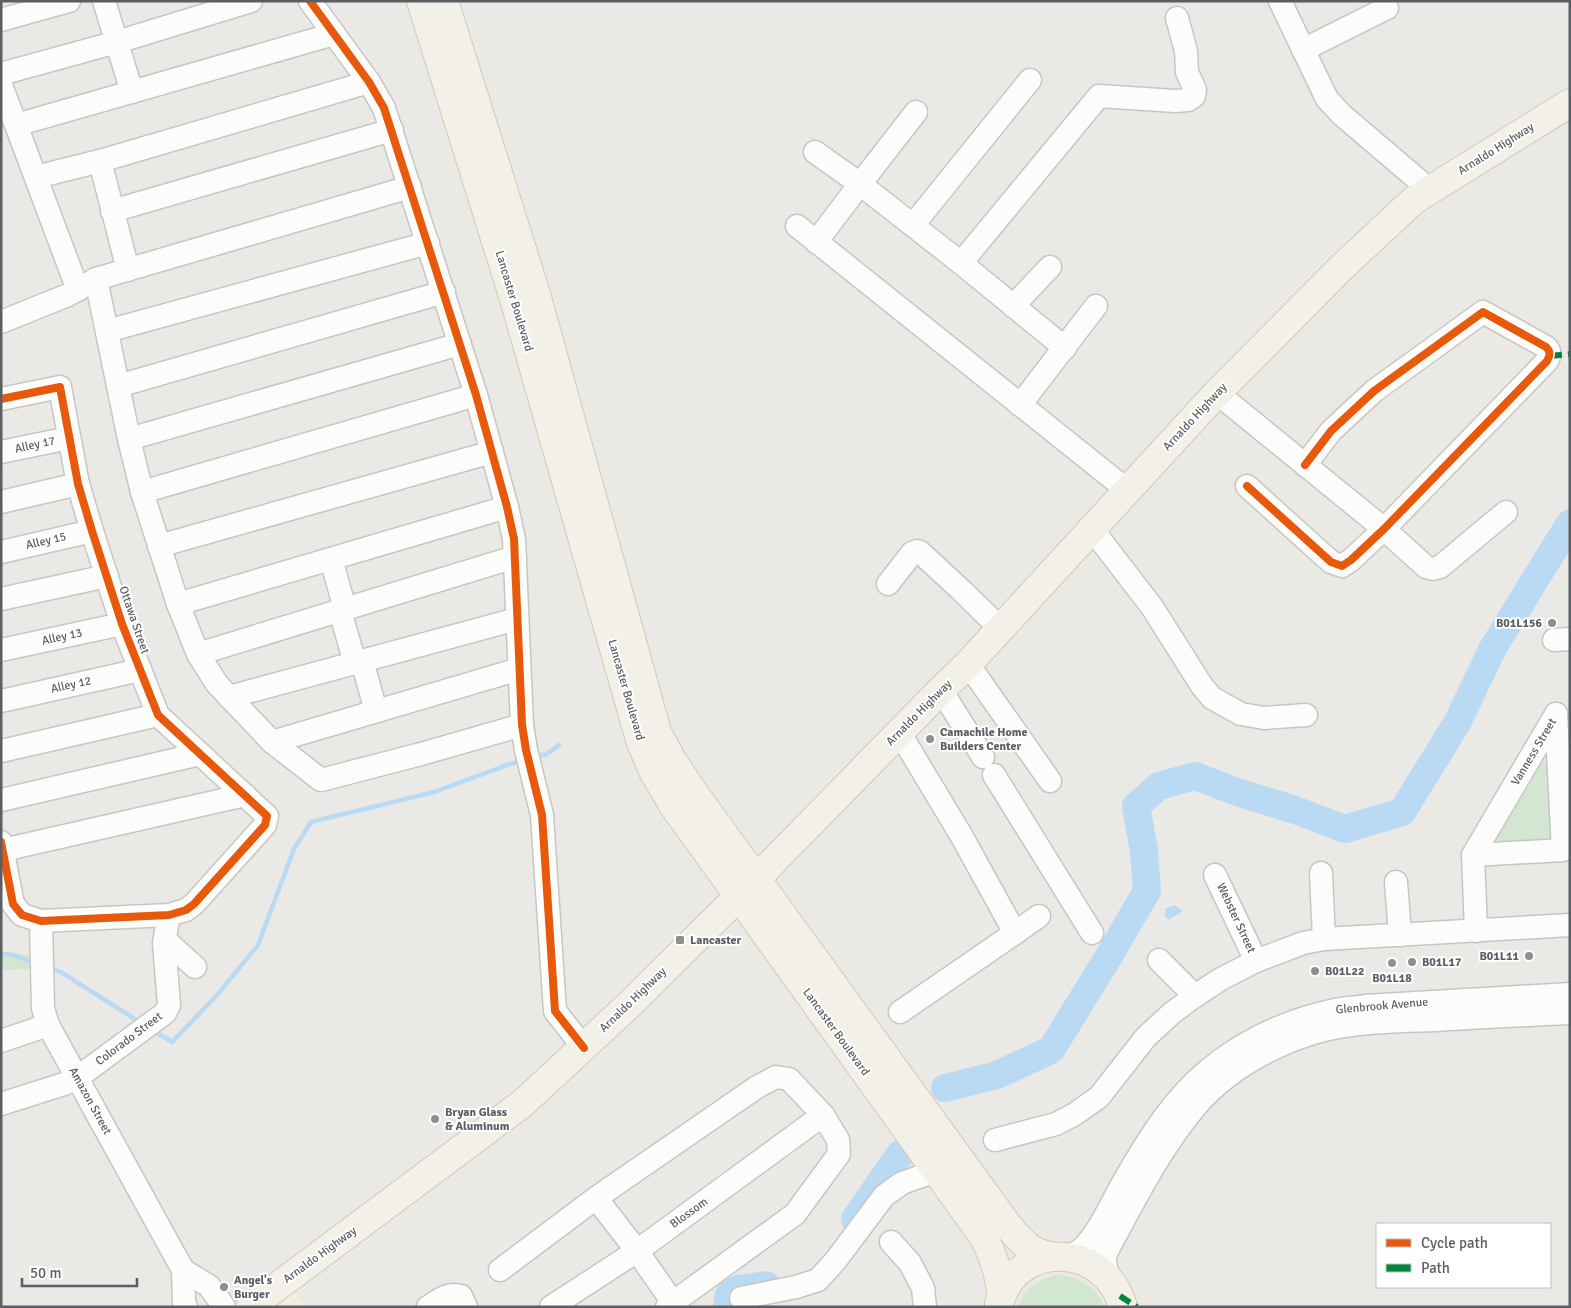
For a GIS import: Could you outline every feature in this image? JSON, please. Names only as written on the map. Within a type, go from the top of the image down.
[{"type":"main road","name":"Lancaster Boulevard","points":[[422,1],[514,299],[640,740],[653,771],[673,805],[982,1236],[988,1246],[1000,1280],[1000,1301]]},
{"type":"main road","name":"Lancaster Boulevard","points":[[444,1],[536,294],[658,732],[672,760],[694,793],[1017,1237],[1036,1252],[1045,1256],[1061,1256],[1082,1260],[1098,1268],[1110,1279]]},
{"type":"main road","name":"Arnaldo Highway","points":[[250,1307],[523,1103],[584,1048],[757,878],[968,664],[1217,393],[1341,268],[1413,203],[1570,103]]},
{"type":"main road","points":[[1000,1301],[1011,1280],[1024,1268],[1040,1260],[1061,1256]]},
{"type":"main road","points":[[1110,1279],[1120,1296],[1123,1307]]},
{"type":"street","points":[[1,20],[69,1]]},
{"type":"street","points":[[104,1],[132,92]]},
{"type":"street","points":[[1,74],[117,42],[251,1]]},
{"type":"street","points":[[310,1],[370,82],[384,108],[476,395],[507,507],[514,539],[522,725],[526,750],[542,815],[554,1011],[584,1048]]},
{"type":"street","points":[[1280,1],[1327,99],[1413,203]]},
{"type":"street","points":[[1303,50],[1387,8]]},
{"type":"street","points":[[961,263],[1099,96],[1175,101],[1188,100],[1194,96],[1195,90],[1188,72],[1186,51],[1177,18]]},
{"type":"street","points":[[16,125],[334,34]]},
{"type":"street","points":[[913,226],[1030,80]]},
{"type":"street","points":[[36,177],[100,161],[370,82]]},
{"type":"street","points":[[1,84],[36,177],[87,284],[107,331],[129,439],[158,546],[198,654],[217,684],[272,742],[320,780],[522,725]]},
{"type":"street","points":[[816,242],[916,112]]},
{"type":"street","points":[[112,211],[392,130]]},
{"type":"street","points":[[815,152],[860,184],[961,263],[1065,348]]},
{"type":"street","points":[[100,161],[128,270]]},
{"type":"street","points":[[1,322],[68,295],[87,284],[128,270],[410,187]]},
{"type":"street","points":[[797,226],[1127,490]]},
{"type":"street","points":[[107,331],[428,243]]},
{"type":"street","points":[[1013,306],[1050,267]]},
{"type":"street","points":[[118,386],[444,292]]},
{"type":"street","points":[[1020,405],[1096,306]]},
{"type":"street","points":[[1247,486],[1331,562],[1342,566],[1384,529],[1547,361],[1550,356],[1549,350],[1483,312],[1374,392],[1330,431],[1305,465]]},
{"type":"street","points":[[129,439],[460,344]]},
{"type":"street","name":"Ottawa Street","points":[[1,399],[60,387],[78,484],[92,531],[122,624],[158,715],[267,816],[265,825],[194,904],[186,910],[169,915]]},
{"type":"street","points":[[1217,393],[1384,529],[1426,567],[1433,569],[1440,567],[1506,512]]},
{"type":"street","points":[[142,492],[476,395]]},
{"type":"street","name":"Alley 17","points":[[1,452],[69,438]]},
{"type":"street","points":[[158,546],[492,452]]},
{"type":"street","points":[[1,502],[78,484]]},
{"type":"street","points":[[178,604],[507,507]]},
{"type":"street","points":[[1092,529],[1152,607],[1202,686],[1212,698],[1241,714],[1264,718],[1306,715]]},
{"type":"street","name":"Alley 15","points":[[1,552],[92,531]]},
{"type":"street","points":[[888,584],[912,553],[920,552],[1000,628]]},
{"type":"street","points":[[198,654],[515,557]]},
{"type":"street","points":[[331,559],[342,610],[376,711]]},
{"type":"street","points":[[1,598],[107,576]]},
{"type":"street","points":[[229,697],[517,619]]},
{"type":"street","name":"Alley 13","points":[[1,650],[122,624]]},
{"type":"street","points":[[968,664],[1050,781]]},
{"type":"street","points":[[272,742],[519,669]]},
{"type":"street","name":"Alley 12","points":[[1,700],[140,670]]},
{"type":"street","points":[[941,690],[1092,933]]},
{"type":"street","name":"Vanness Street","points":[[1556,714],[1564,850],[1473,855],[1477,847],[1556,714]]},
{"type":"street","points":[[1,750],[158,715]]},
{"type":"street","points":[[900,732],[961,835],[1015,933]]},
{"type":"street","points":[[1,800],[200,754]]},
{"type":"street","points":[[169,915],[41,921],[22,915],[13,904],[2,846],[245,795]]},
{"type":"street","points":[[1473,855],[1476,930]]},
{"type":"street","points":[[1322,873],[1324,939]]},
{"type":"street","name":"Webster Street","points":[[1216,875],[1256,961]]},
{"type":"street","points":[[1396,882],[1400,935]]},
{"type":"street","name":"Colorado Street","points":[[1,1104],[77,1078],[165,1013],[169,1004],[165,940],[169,915]]},
{"type":"street","points":[[900,1012],[1038,916]]},
{"type":"street","name":"Amazon Street","points":[[41,921],[42,1008],[48,1026],[183,1270],[184,1303],[186,1307]]},
{"type":"street","points":[[996,1140],[1056,1124],[1075,1114],[1098,1097],[1146,1037],[1172,1013],[1221,979],[1256,961],[1303,943],[1324,939],[1570,925]]},
{"type":"street","points":[[165,940],[196,967]]},
{"type":"street","points":[[1159,960],[1196,996]]},
{"type":"street","name":"Glenbrook Avenue","points":[[1061,1256],[1076,1253],[1093,1237],[1140,1153],[1180,1098],[1195,1082],[1250,1041],[1280,1026],[1332,1010],[1365,1006],[1570,994]]},
{"type":"street","name":"Glenbrook Avenue","points":[[1110,1279],[1105,1264],[1105,1257],[1171,1139],[1208,1094],[1221,1082],[1259,1056],[1281,1045],[1306,1036],[1349,1025],[1570,1013]]},
{"type":"street","points":[[1,1041],[48,1026]]},
{"type":"street","points":[[500,1270],[596,1198],[757,1087],[776,1077],[789,1079],[823,1115],[838,1140],[838,1154],[795,1214],[672,1305],[637,1251],[596,1198]]},
{"type":"street","name":"Blossom","points":[[551,1307],[637,1251],[823,1115]]},
{"type":"street","points":[[741,1298],[796,1287],[818,1280],[836,1260],[884,1196],[902,1183],[936,1171]]},
{"type":"street","points":[[891,1242],[910,1263],[923,1288],[925,1307]]},
{"type":"street","name":"Amazon Street","points":[[183,1270],[209,1286],[224,1307]]},
{"type":"street","points":[[428,1307],[444,1297],[454,1294],[464,1301]]},
{"type":"shaded area","points":[[294,1292],[306,1307],[275,1307]]},
{"type":"green space","points":[[1543,761],[1550,764],[1554,837],[1551,840],[1500,843],[1495,837],[1540,762]]},
{"type":"green space","points":[[1,951],[31,956],[31,969],[1,970]]},
{"type":"green space","points":[[1056,1275],[1072,1277],[1091,1287],[1101,1299],[1104,1307],[1018,1307],[1028,1290],[1043,1279]]},
{"type":"water","points":[[1174,905],[1183,911],[1168,920],[1164,914],[1166,912],[1165,909]]},
{"type":"waterway","points":[[945,1088],[997,1075],[1051,1050],[1147,891],[1144,851],[1136,806],[1159,786],[1195,776],[1345,829],[1402,812],[1457,723],[1493,648],[1570,523]]},
{"type":"waterway","points":[[534,757],[547,754],[559,745]]},
{"type":"waterway","points":[[152,1030],[172,1042],[218,994],[258,945],[294,849],[311,822],[434,792],[521,761]]},
{"type":"waterway","points":[[1,954],[13,955],[35,963]]},
{"type":"waterway","points":[[50,968],[61,972],[141,1023]]},
{"type":"waterway","points":[[855,1219],[900,1154],[910,1148]]},
{"type":"waterway","points":[[727,1307],[729,1295],[738,1289],[766,1285]]},
{"type":"marked path","points":[[1550,356],[1570,354]]},
{"type":"marked path","points":[[1120,1296],[1137,1307]]},
{"type":"cycle path","points":[[310,1],[369,82],[384,108],[476,395],[507,507],[514,539],[522,725],[526,750],[542,815],[555,1011],[584,1048]]},
{"type":"cycle path","points":[[1247,486],[1331,562],[1342,566],[1384,529],[1547,361],[1549,350],[1483,312],[1374,391],[1331,431],[1305,465]]},
{"type":"cycle path","points":[[1,399],[60,387],[78,484],[92,531],[122,624],[158,715],[267,816],[265,825],[194,904],[186,910],[169,915],[41,921],[22,915],[13,904],[1,842]]},
{"type":"place","name":"B01L156","points":[[1552,623]]},
{"type":"place","name":"Camachile Home Builders Center","points":[[930,739]]},
{"type":"place","name":"Lancaster","points":[[680,940]]},
{"type":"place","name":"B01L11","points":[[1529,956]]},
{"type":"place","name":"B01L17","points":[[1412,962]]},
{"type":"place","name":"B01L18","points":[[1392,963]]},
{"type":"place","name":"B01L22","points":[[1315,971]]},
{"type":"place","name":"Bryan Glass & Aluminum","points":[[435,1119]]},
{"type":"place","name":"Angel's Burger","points":[[224,1287]]}]
